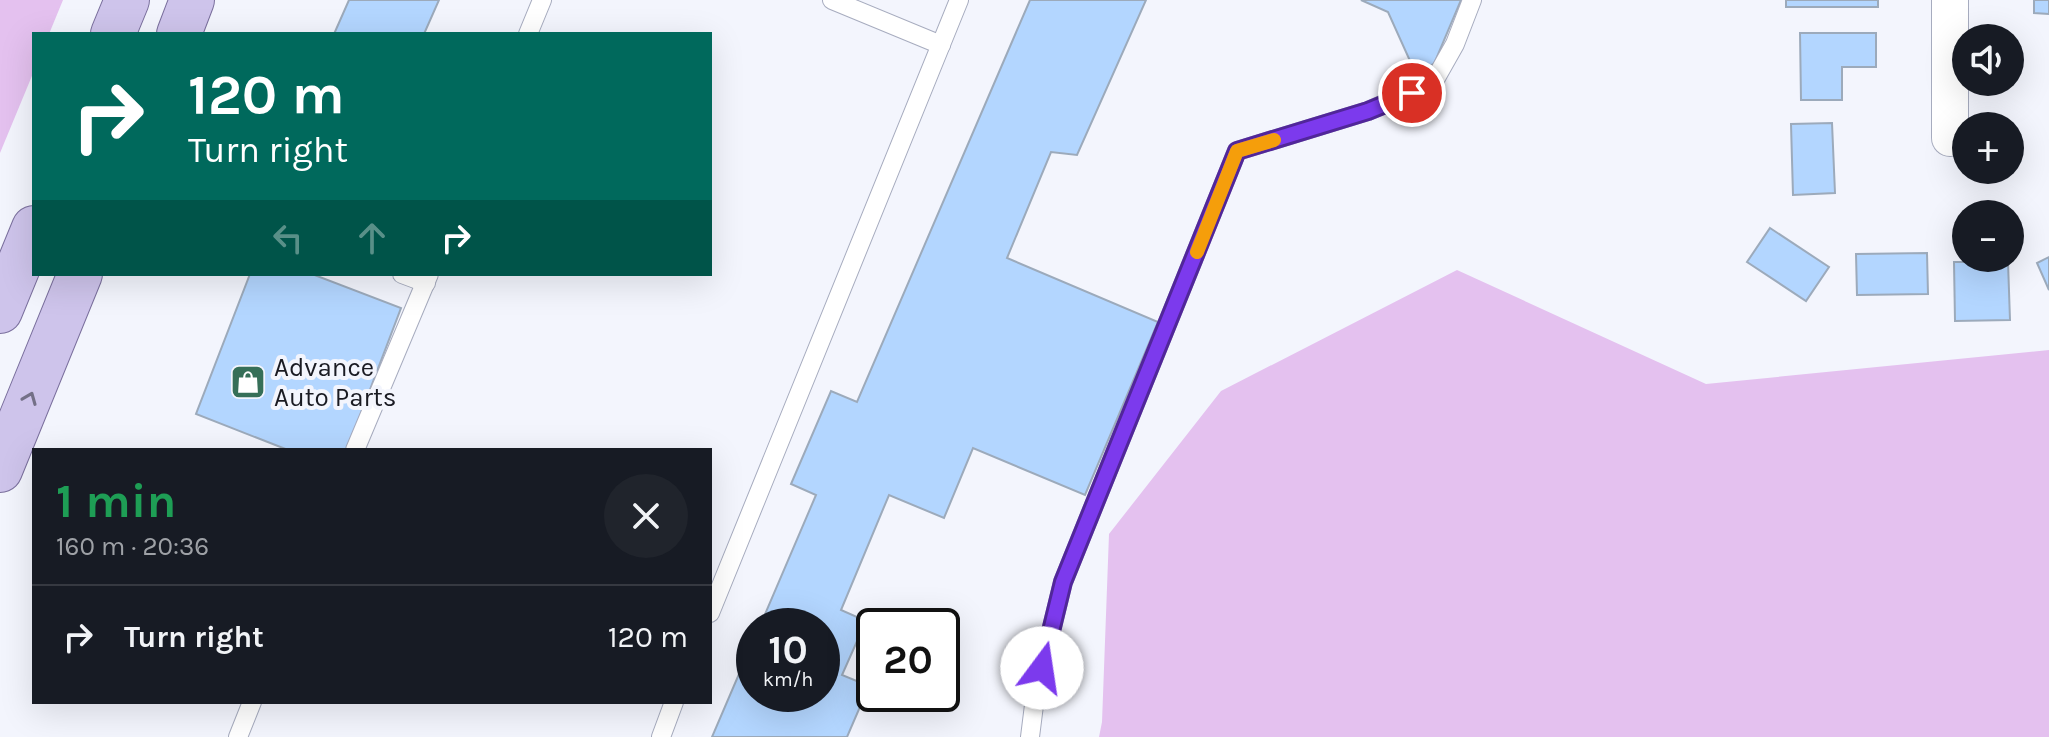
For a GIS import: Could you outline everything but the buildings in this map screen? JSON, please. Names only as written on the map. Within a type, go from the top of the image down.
[{"type":"main road","points":[[114,32],[127,0]]},
{"type":"main road","points":[[180,32],[192,0]]},
{"type":"main road","points":[[0,311],[32,233]]},
{"type":"main road","points":[[0,470],[79,276]]},
{"type":"street","points":[[1950,0],[1950,138]]},
{"type":"lane","points":[[529,32],[542,0]]},
{"type":"lane","points":[[832,0],[941,45]]},
{"type":"lane","points":[[712,608],[959,0]]},
{"type":"lane","points":[[1030,737],[1035,697],[1063,582],[1237,151],[1368,111],[1433,83],[1455,44],[1472,0]]},
{"type":"lane","points":[[356,448],[427,278]]},
{"type":"lane","points":[[238,737],[251,704]]},
{"type":"lane","points":[[661,737],[673,704]]},
{"type":"shaded area","points":[[0,0],[63,0],[50,32],[32,32],[32,76],[0,153]]},
{"type":"shaded area","points":[[1457,270],[1706,384],[2049,350],[2049,737],[1099,737],[1109,534],[1221,391]]},
{"type":"slow traffic","points":[[1197,252],[1237,151],[1274,140]]},
{"type":"place","name":"Advance Auto Parts","points":[[248,382]]},
{"type":"route","points":[[1042,668],[1063,582],[1237,151],[1368,111],[1412,93]]}]
